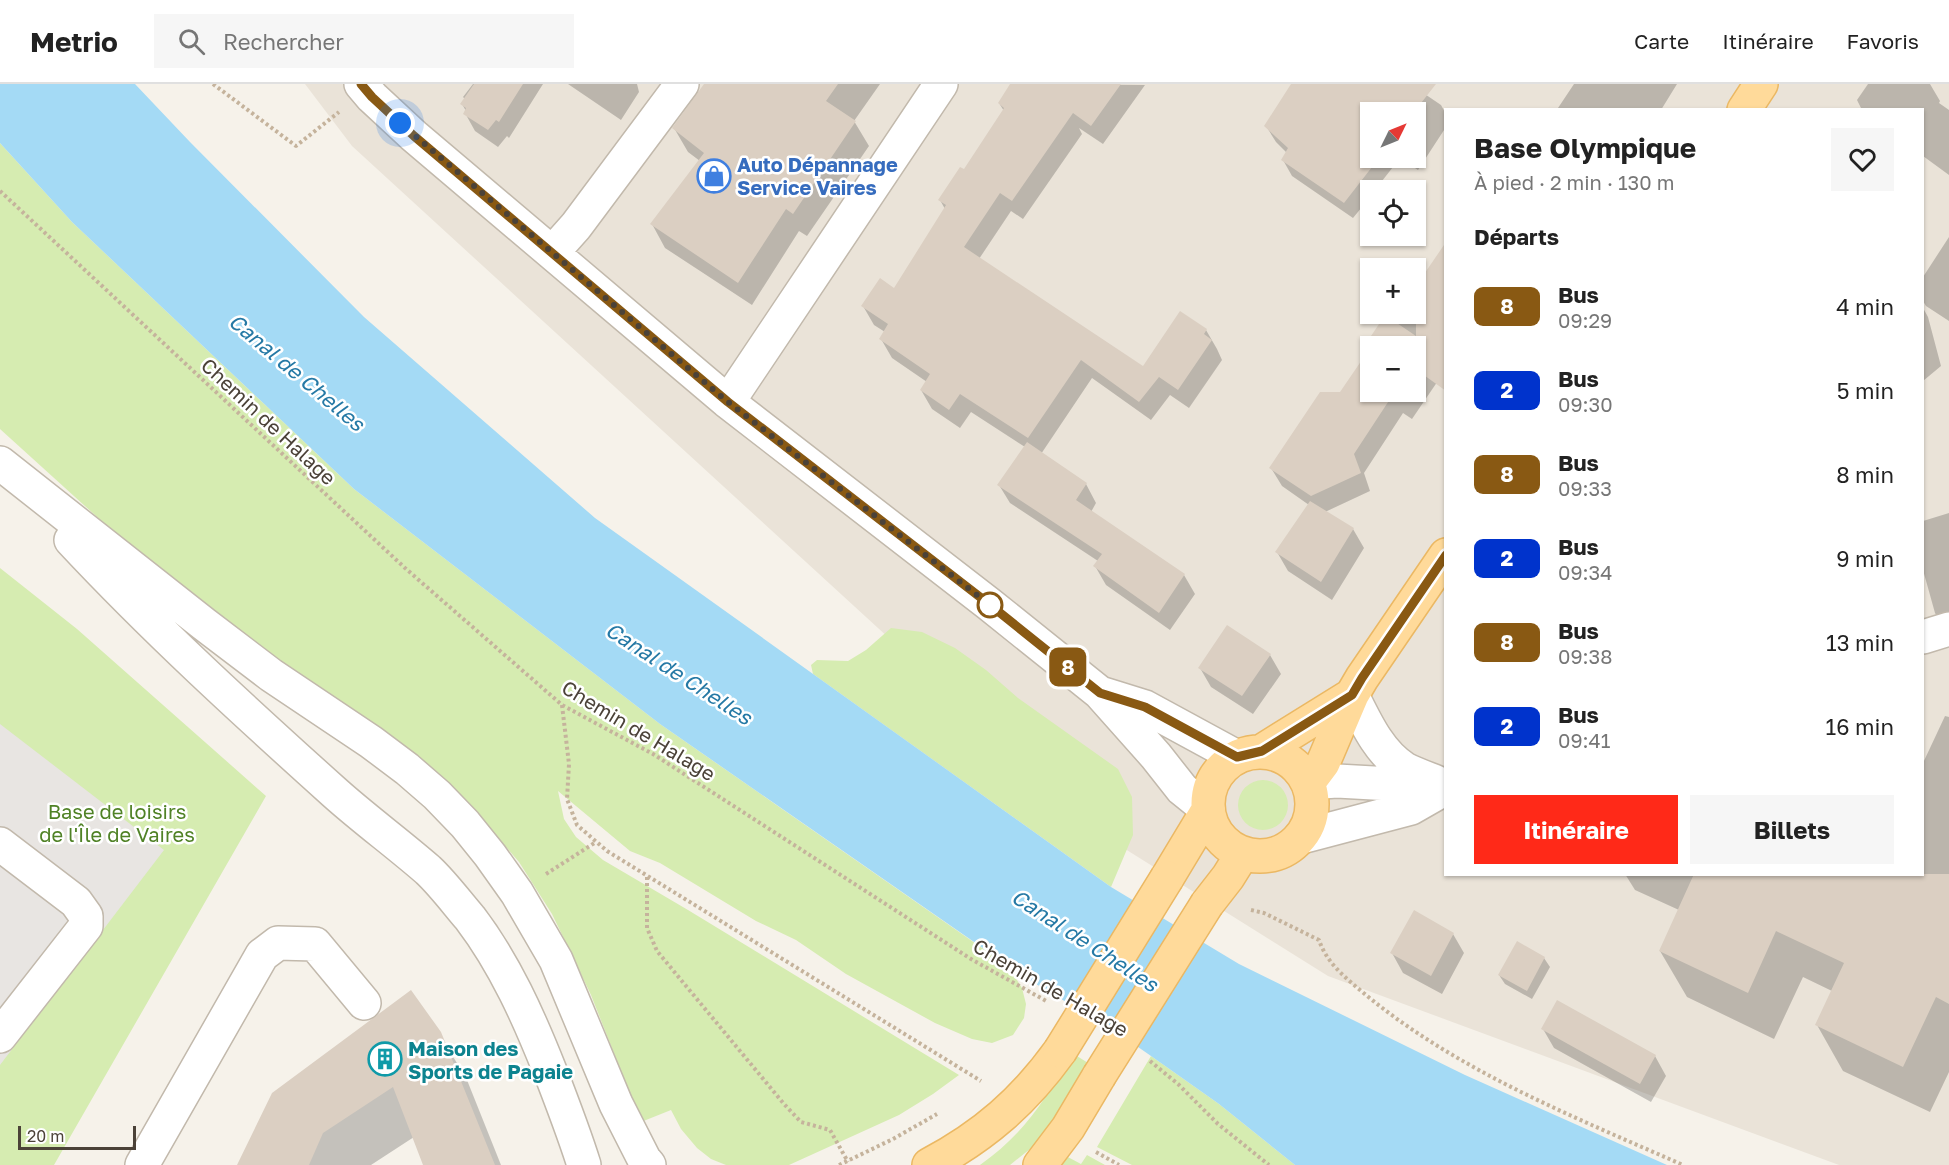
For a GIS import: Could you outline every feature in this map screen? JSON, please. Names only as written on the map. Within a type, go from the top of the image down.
[{"type":"main road","points":[[1745,108],[1761,84]]},
{"type":"main road","points":[[1308,783],[1323,763],[1352,695],[1362,678],[1444,558]]},
{"type":"main road","points":[[1249,754],[1276,754],[1290,761],[1300,770],[1308,783],[1312,797],[1312,811],[1301,837],[1288,848],[1274,854],[1258,856],[1243,853],[1220,837],[1212,824],[1208,810],[1210,789],[1214,779],[1220,770],[1352,695]]},
{"type":"main road","points":[[930,1165],[965,1145],[990,1126],[1018,1103],[1043,1074],[1060,1051],[1208,810]]},
{"type":"main road","points":[[1040,1165],[1068,1128],[1207,904],[1243,853]]},
{"type":"street","points":[[552,253],[576,226],[682,84]]},
{"type":"street","points":[[728,402],[941,84]]},
{"type":"street","points":[[374,88],[414,136],[728,402],[1100,693],[1182,789],[1208,810]]},
{"type":"street","points":[[0,464],[262,669],[371,742],[406,769],[437,795],[465,824],[517,893],[556,960],[616,1104],[649,1165]]},
{"type":"street","points":[[0,464],[121,594],[256,722],[340,797],[430,872],[470,919],[489,946],[520,1002],[560,1096],[584,1165]]},
{"type":"street","points":[[1924,637],[1949,629]]},
{"type":"street","points":[[1100,693],[1145,707],[1249,754]]},
{"type":"street","points":[[1352,695],[1364,720],[1381,746],[1404,768],[1444,786]]},
{"type":"street","points":[[1308,783],[1337,781],[1444,787]]},
{"type":"street","points":[[1301,837],[1411,808],[1444,788]]},
{"type":"street","points":[[0,844],[76,902],[86,916],[86,926],[0,1036]]},
{"type":"street","points":[[141,1165],[262,956],[278,943],[315,944],[364,1003]]},
{"type":"path","points":[[213,84],[296,146],[345,107],[374,88]]},
{"type":"path","name":"Chemin de Halage","points":[[0,191],[405,568],[562,705],[653,754],[971,959],[1051,1004]]},
{"type":"path","points":[[562,705],[569,764],[567,799],[577,825],[607,851],[981,1081],[972,1088]]},
{"type":"path","points":[[517,893],[596,842]]},
{"type":"path","points":[[647,876],[647,928],[657,951],[784,1104],[801,1122],[830,1130],[848,1162]]},
{"type":"path","points":[[1241,908],[1264,913],[1319,940],[1323,952],[1342,975],[1385,1011],[1441,1049],[1573,1117],[1683,1165]]},
{"type":"path","points":[[1148,1060],[1178,1084],[1218,1124],[1269,1165]]},
{"type":"path","points":[[839,1165],[893,1139],[945,1109]]},
{"type":"path","points":[[1091,1149],[1119,1165]]},
{"type":"shaded area","points":[[305,84],[1949,84],[1949,1165],[1839,1165],[1328,976],[1106,837],[352,146]]},
{"type":"shaded area","points":[[0,724],[164,850],[0,1065]]},
{"type":"green space","points":[[0,143],[72,222],[354,489],[660,724],[1008,966],[1022,988],[1026,1004],[1024,1018],[1013,1035],[992,1043],[972,1039],[935,1023],[846,974],[796,940],[756,921],[660,863],[630,851],[558,791],[564,819],[576,837],[603,860],[959,1075],[899,1115],[789,1165],[726,1165],[711,1159],[697,1148],[681,1129],[671,1110],[641,1122],[591,995],[552,914],[519,862],[480,817],[259,650],[107,526],[0,429]]},
{"type":"green space","name":"Base de loisirs de l'Île de Vaires","points":[[0,568],[77,629],[266,796],[54,1165],[0,1165]]},
{"type":"green space","points":[[891,628],[922,632],[955,648],[986,670],[1018,698],[1118,769],[1132,797],[1133,835],[1111,887],[813,674],[811,665],[817,660],[848,661],[866,650]]},
{"type":"green space","points":[[1258,780],[1268,780],[1281,787],[1288,800],[1288,810],[1281,823],[1268,830],[1258,830],[1249,826],[1242,819],[1238,810],[1238,800],[1242,791],[1249,784]]},
{"type":"green space","points":[[1072,1053],[1093,1066],[1053,1126],[1010,1165],[980,1165],[1009,1141],[1033,1115]]},
{"type":"green space","points":[[1151,1056],[1219,1104],[1295,1165],[1132,1165],[1097,1147]]},
{"type":"green space","points":[[1064,1155],[1081,1164],[1087,1155],[1105,1165],[1056,1165]]},
{"type":"water","name":"Canal de Chelles","points":[[0,84],[135,84],[364,317],[595,518],[1111,887],[1239,964],[1465,1075],[1667,1165],[1295,1165],[1219,1104],[1118,1033],[1026,978],[660,724],[354,489],[72,222],[0,143]]},
{"type":"building","points":[[474,84],[523,84],[499,122],[496,120],[488,130],[463,114],[466,108],[460,104]]},
{"type":"building","points":[[704,84],[838,84],[826,101],[856,121],[793,214],[786,209],[738,283],[650,224],[704,153],[672,128]]},
{"type":"building","points":[[1010,84],[1121,84],[1091,126],[1073,113],[1012,201],[1000,193],[964,247],[1143,366],[1180,311],[1207,329],[1204,334],[1212,340],[1178,390],[1159,377],[1139,402],[1081,360],[1028,438],[960,394],[949,410],[920,390],[930,374],[879,339],[888,324],[861,306],[880,278],[894,288],[946,205],[938,200],[960,167],[964,169],[1004,108],[998,103]]},
{"type":"building","points":[[1291,84],[1436,84],[1422,102],[1360,102],[1360,168],[1371,168],[1344,203],[1281,160],[1288,148],[1264,126]]},
{"type":"building","points":[[1444,245],[1444,390],[1426,377],[1426,336],[1416,336],[1416,324],[1426,324],[1426,271]]},
{"type":"building","points":[[1379,324],[1398,324],[1416,336],[1371,336]]},
{"type":"building","points":[[1360,363],[1360,402],[1388,402],[1354,454],[1361,473],[1311,496],[1269,468],[1320,392],[1340,392]]},
{"type":"building","points":[[1027,442],[1087,483],[1076,500],[1185,574],[1159,613],[1093,566],[1102,554],[997,485]]},
{"type":"building","points":[[1310,501],[1354,528],[1321,582],[1275,552]]},
{"type":"building","points":[[1227,625],[1271,654],[1242,696],[1198,668]]},
{"type":"building","points":[[1924,874],[1949,874],[1949,1004],[1936,997],[1903,1067],[1815,1025],[1844,963],[1776,931],[1748,993],[1659,951],[1693,876],[1924,876]]},
{"type":"building","points":[[1414,910],[1454,933],[1431,976],[1390,953]]},
{"type":"building","points":[[1517,941],[1545,957],[1527,991],[1498,975]]},
{"type":"building","name":"Maison des Sports de Pagaie","points":[[411,990],[441,1032],[495,1165],[423,1165],[393,1087],[323,1133],[309,1165],[237,1165],[272,1093]]},
{"type":"building","points":[[1557,1000],[1656,1055],[1640,1084],[1541,1029]]},
{"type":"bus line","name":"8","points":[[361,84],[414,136],[728,402],[1100,693],[1145,707],[1237,757],[1262,751],[1352,695],[1444,558]]},
{"type":"place","name":"Auto Dépannage Service Vaires","points":[[714,176]]},
{"type":"place","name":"Maison des Sports de Pagaie","points":[[385,1059]]},
{"type":"route","points":[[400,123],[728,402],[990,605]]}]
